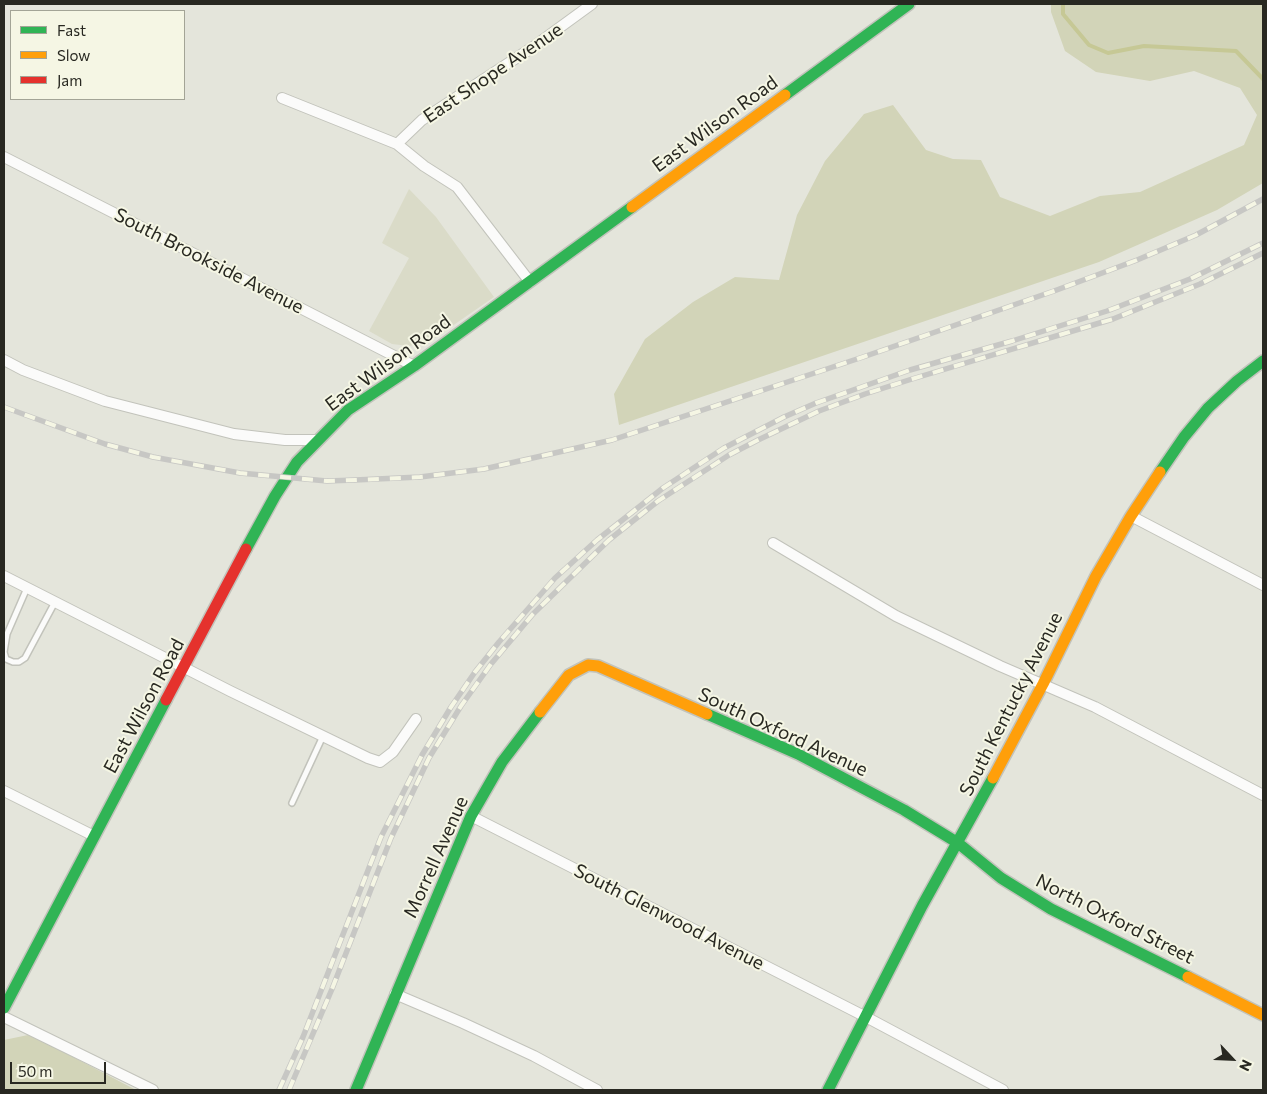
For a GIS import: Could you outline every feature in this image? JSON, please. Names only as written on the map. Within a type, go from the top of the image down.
[{"type":"street","name":"East Shope Avenue","points":[[397,144],[422,120],[533,47],[592,4]]},
{"type":"street","name":"East Wilson Road","points":[[4,1008],[275,496],[297,462],[316,440],[348,410],[414,366],[909,4]]},
{"type":"street","points":[[282,98],[397,144],[424,166],[457,186],[530,282]]},
{"type":"street","name":"South Brookside Avenue","points":[[4,157],[414,366]]},
{"type":"street","points":[[4,360],[23,370],[114,404],[234,434],[285,440],[316,440]]},
{"type":"street","name":"South Kentucky Avenue","points":[[828,1090],[922,906],[958,844],[1043,684],[1096,576],[1131,516],[1184,437],[1208,408],[1237,381],[1263,361]]},
{"type":"street","points":[[1131,516],[1263,585]]},
{"type":"street","points":[[773,543],[896,616],[1095,707],[1263,795]]},
{"type":"street","points":[[4,576],[368,758],[380,762],[393,752],[416,719]]},
{"type":"street","name":"Morrell Avenue","points":[[356,1090],[471,816],[502,762],[548,701],[569,675],[588,665]]},
{"type":"street","name":"South Oxford Avenue","points":[[588,665],[598,666],[798,754],[904,810],[958,844]]},
{"type":"street","points":[[4,790],[94,836]]},
{"type":"street","name":"South Glenwood Avenue","points":[[471,816],[866,1017],[1003,1090]]},
{"type":"street","name":"North Oxford Street","points":[[958,844],[1001,878],[1051,909],[1263,1014]]},
{"type":"street","points":[[395,994],[463,1022],[597,1090]]},
{"type":"street","points":[[4,1017],[153,1090]]},
{"type":"lane","points":[[27,588],[7,634],[4,652],[6,659],[20,662],[25,658],[55,602]]},
{"type":"lane","points":[[292,803],[323,736]]},
{"type":"shaded area","points":[[1051,4],[1263,4],[1263,183],[1217,210],[1099,262],[619,425],[614,394],[645,339],[693,302],[735,277],[779,280],[797,215],[825,161],[864,114],[893,105],[926,150],[953,159],[981,160],[1000,197],[1050,216],[1100,196],[1140,192],[1244,145],[1257,115],[1240,88],[1194,71],[1150,81],[1096,72],[1065,51],[1051,12]]},
{"type":"shaded area","points":[[409,189],[436,217],[494,297],[429,342],[409,346],[392,344],[369,331],[409,258],[382,243]]},
{"type":"shaded area","points":[[28,1035],[136,1090],[4,1090],[4,1040]]},
{"type":"waterway","points":[[1063,4],[1063,14],[1089,45],[1108,53],[1144,46],[1236,51],[1263,79]]},
{"type":"railway","points":[[4,407],[105,444],[153,457],[240,473],[327,481],[420,477],[484,469],[612,440],[863,357],[1054,291],[1137,260],[1196,235],[1263,199]]},
{"type":"railway","points":[[279,1090],[303,1037],[381,837],[422,755],[451,707],[499,642],[555,578],[597,540],[663,488],[724,448],[784,417],[816,403],[910,370],[1107,311],[1190,279],[1263,243]]},
{"type":"railway","points":[[289,1090],[332,989],[391,838],[429,758],[461,706],[491,664],[533,614],[609,540],[658,501],[729,455],[819,411],[912,379],[1113,319],[1200,284],[1263,253]]},
{"type":"traffic: fast","points":[[785,95],[909,4]]},
{"type":"traffic: fast","points":[[246,549],[275,496],[297,462],[348,410],[414,366],[632,207]]},
{"type":"traffic: fast","points":[[1160,472],[1184,437],[1208,408],[1237,381],[1263,361]]},
{"type":"traffic: fast","points":[[4,1008],[166,700]]},
{"type":"traffic: fast","points":[[356,1090],[471,816],[502,762],[540,712]]},
{"type":"traffic: fast","points":[[707,714],[798,754],[904,810],[958,843],[1001,878],[1051,909],[1188,977]]},
{"type":"traffic: fast","points":[[828,1090],[922,906],[993,778]]},
{"type":"traffic: slow","points":[[632,207],[785,95]]},
{"type":"traffic: slow","points":[[993,778],[1043,684],[1096,576],[1131,516],[1160,472]]},
{"type":"traffic: slow","points":[[540,712],[569,675],[588,665],[598,666],[707,714]]},
{"type":"traffic: slow","points":[[1188,977],[1263,1015]]},
{"type":"traffic: jam","points":[[166,700],[246,549]]}]
